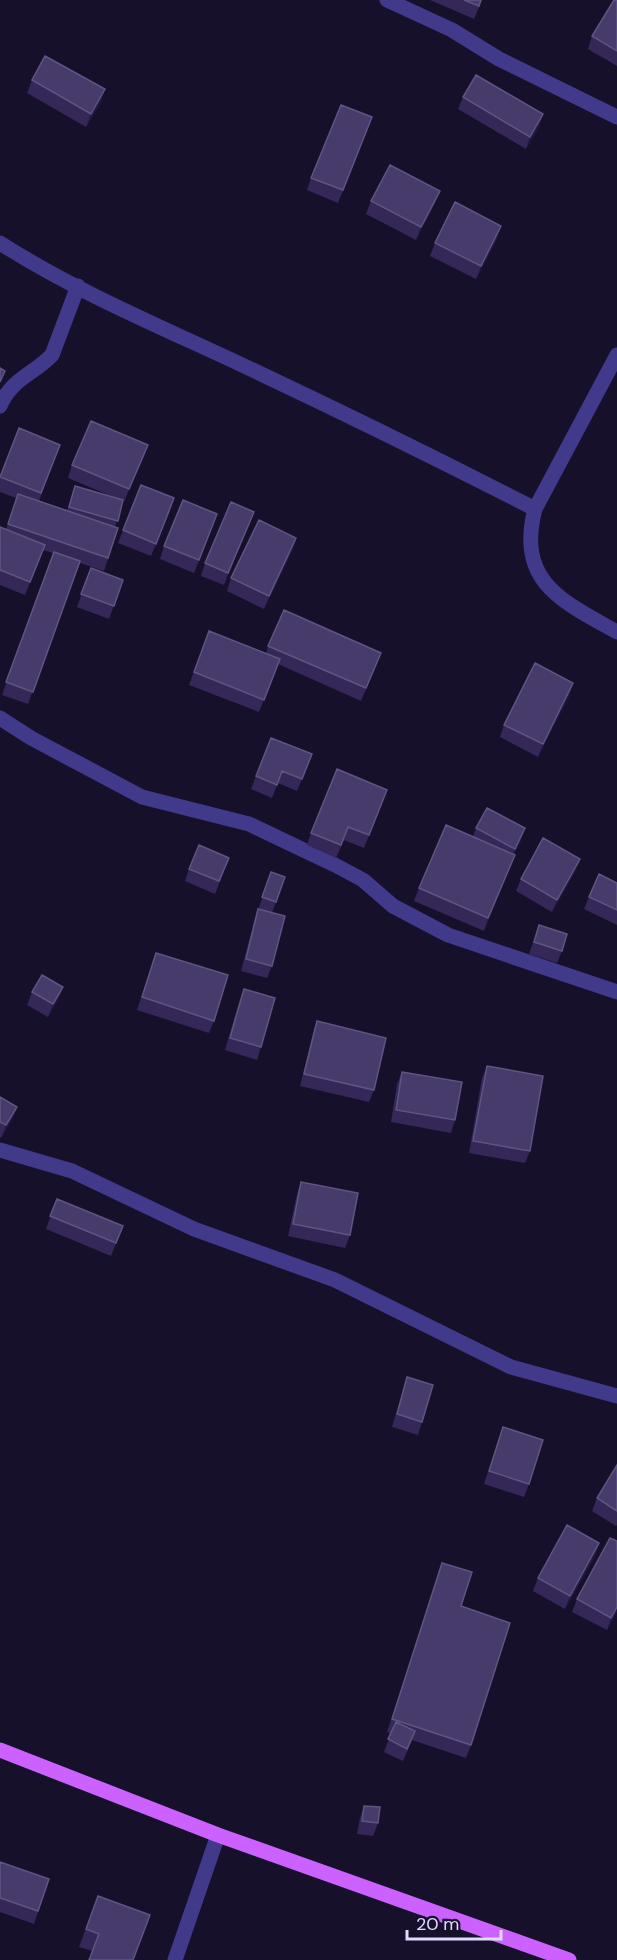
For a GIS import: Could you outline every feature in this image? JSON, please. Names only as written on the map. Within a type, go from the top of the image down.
[{"type":"main road","points":[[0,1750],[218,1835],[569,1960]]},
{"type":"street","points":[[387,0],[452,30],[499,59],[617,117]]},
{"type":"street","points":[[0,243],[78,286],[396,437],[535,510]]},
{"type":"street","points":[[0,406],[22,376],[45,363],[52,355],[78,286]]},
{"type":"street","points":[[617,355],[535,510],[529,533],[531,557],[539,576],[571,605],[617,632]]},
{"type":"street","points":[[0,718],[31,738],[142,796],[249,824],[335,865],[363,880],[393,906],[448,935],[617,992]]},
{"type":"street","points":[[0,1150],[72,1171],[194,1229],[335,1280],[511,1367],[617,1396]]},
{"type":"street","points":[[175,1960],[218,1835]]},
{"type":"building","points":[[464,0],[481,0],[479,6]]},
{"type":"building","points":[[614,0],[617,0],[617,51],[592,36]]},
{"type":"building","points":[[45,56],[105,89],[91,114],[32,80]]},
{"type":"building","points":[[476,75],[543,114],[530,137],[463,97]]},
{"type":"building","points":[[341,105],[372,117],[343,190],[311,178]]},
{"type":"building","points":[[390,165],[440,191],[421,227],[371,201]]},
{"type":"building","points":[[455,202],[501,226],[481,266],[435,243]]},
{"type":"building","points":[[0,368],[5,371],[0,382]]},
{"type":"building","points":[[91,421],[148,445],[129,489],[72,465]]},
{"type":"building","points":[[19,428],[60,445],[41,493],[0,477]]},
{"type":"building","points":[[141,485],[174,498],[156,544],[123,530]]},
{"type":"building","points":[[75,486],[123,500],[118,521],[69,507]]},
{"type":"building","points":[[18,494],[118,528],[108,558],[8,524]]},
{"type":"building","points":[[183,500],[217,514],[199,560],[164,546]]},
{"type":"building","points":[[231,502],[254,512],[228,573],[205,563]]},
{"type":"building","points":[[259,520],[296,538],[269,596],[231,578]]},
{"type":"building","points":[[0,527],[45,545],[30,582],[0,570]]},
{"type":"building","points":[[54,552],[80,561],[33,692],[6,682]]},
{"type":"building","points":[[91,568],[123,580],[114,606],[81,594]]},
{"type":"building","points":[[284,610],[381,653],[366,688],[268,646]]},
{"type":"building","points":[[209,631],[280,659],[264,700],[194,672]]},
{"type":"building","points":[[535,663],[573,683],[543,744],[504,725]]},
{"type":"building","points":[[271,738],[312,754],[302,779],[282,771],[277,785],[256,776]]},
{"type":"building","points":[[337,769],[387,790],[369,835],[348,827],[341,845],[311,833]]},
{"type":"building","points":[[487,808],[525,828],[515,849],[476,828]]},
{"type":"building","points":[[446,825],[515,855],[488,918],[419,888]]},
{"type":"building","points":[[543,838],[580,859],[557,900],[521,879]]},
{"type":"building","points":[[199,845],[229,858],[219,881],[189,869]]},
{"type":"building","points":[[271,872],[285,877],[276,902],[262,897]]},
{"type":"building","points":[[599,874],[617,883],[617,910],[589,897]]},
{"type":"building","points":[[258,909],[285,916],[272,966],[246,959]]},
{"type":"building","points":[[539,925],[567,934],[562,951],[534,942]]},
{"type":"building","points":[[156,953],[228,975],[214,1021],[142,997]]},
{"type":"building","points":[[42,975],[63,987],[53,1004],[32,992]]},
{"type":"building","points":[[244,989],[275,998],[261,1047],[230,1038]]},
{"type":"building","points":[[317,1021],[386,1038],[374,1090],[304,1074]]},
{"type":"building","points":[[487,1066],[543,1076],[530,1151],[473,1141]]},
{"type":"building","points":[[402,1072],[462,1082],[455,1120],[396,1110]]},
{"type":"building","points":[[0,1097],[17,1107],[6,1125],[0,1122]]},
{"type":"building","points":[[301,1182],[358,1193],[350,1235],[293,1224]]},
{"type":"building","points":[[57,1199],[123,1226],[116,1243],[50,1216]]},
{"type":"building","points":[[407,1377],[433,1385],[422,1422],[397,1414]]},
{"type":"building","points":[[503,1427],[543,1440],[529,1484],[489,1471]]},
{"type":"building","points":[[617,1465],[617,1511],[597,1498]]},
{"type":"building","points":[[567,1525],[599,1543],[570,1596],[538,1578]]},
{"type":"building","points":[[610,1538],[617,1541],[617,1607],[611,1618],[577,1599]]},
{"type":"building","points":[[442,1563],[472,1572],[461,1606],[510,1623],[471,1745],[392,1719]]},
{"type":"building","points":[[396,1722],[415,1731],[407,1749],[388,1739]]},
{"type":"building","points":[[364,1806],[380,1807],[378,1823],[362,1821]]},
{"type":"building","points":[[0,1862],[49,1879],[38,1911],[0,1898]]},
{"type":"building","points":[[98,1896],[150,1915],[133,1960],[89,1960],[99,1934],[86,1929]]}]
